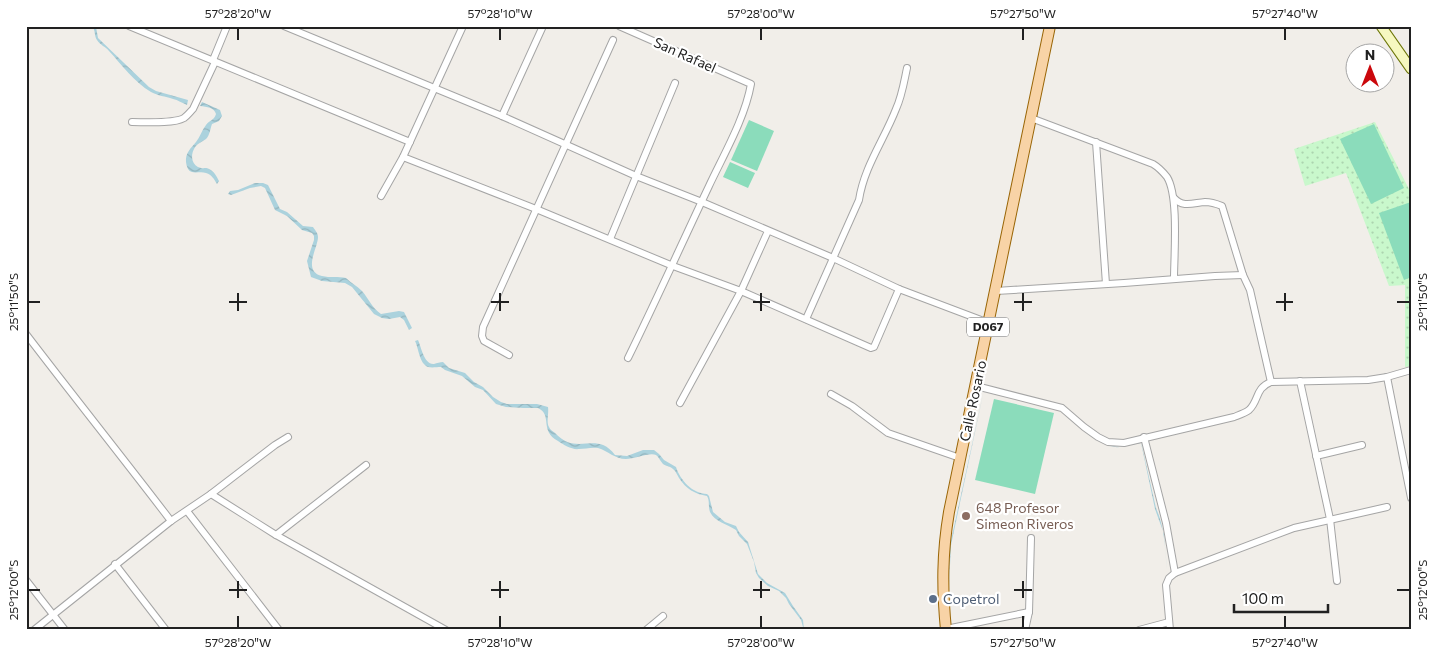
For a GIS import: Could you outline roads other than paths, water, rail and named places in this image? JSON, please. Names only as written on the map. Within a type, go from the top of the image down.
[{"type":"main road","name":"Calle Rosario","points":[[946,630],[943,581],[945,540],[960,458],[1050,26]]},
{"type":"street","points":[[129,26],[410,142]]},
{"type":"street","points":[[132,122],[174,121],[188,115],[214,61],[227,26]]},
{"type":"street","points":[[284,26],[502,116],[636,176],[702,202],[899,288],[989,324]]},
{"type":"street","points":[[303,34],[306,26]]},
{"type":"street","points":[[381,196],[403,157],[463,26]]},
{"type":"street","points":[[502,116],[543,26]]},
{"type":"street","name":"San Rafael","points":[[619,26],[751,84],[747,101],[737,126],[702,202]]},
{"type":"street","points":[[1381,26],[1411,69]]},
{"type":"street","points":[[509,355],[484,341],[482,336],[483,326],[613,40]]},
{"type":"street","points":[[806,319],[859,200],[868,168],[898,107],[907,68]]},
{"type":"street","points":[[610,239],[675,83]]},
{"type":"street","points":[[1032,118],[1153,164],[1168,178],[1174,198],[1174,279]]},
{"type":"street","points":[[1096,142],[1106,284]]},
{"type":"street","points":[[403,157],[536,209],[673,266],[741,291],[873,348],[899,288]]},
{"type":"street","points":[[1174,198],[1178,202],[1185,204],[1208,202],[1222,206],[1243,275],[1250,290],[1271,382]]},
{"type":"street","points":[[628,358],[702,202]]},
{"type":"street","points":[[680,403],[741,291],[768,231]]},
{"type":"street","points":[[996,291],[1243,275]]},
{"type":"street","points":[[26,334],[171,522]]},
{"type":"street","points":[[976,386],[1062,408],[1098,437],[1108,442],[1124,443],[1234,417],[1249,411],[1262,387],[1271,382],[1353,381],[1387,377],[1411,370]]},
{"type":"street","points":[[1387,377],[1411,498]]},
{"type":"street","points":[[1300,381],[1330,519],[1337,581]]},
{"type":"street","points":[[831,394],[852,406],[888,433],[960,458]]},
{"type":"street","points":[[34,630],[115,564],[288,437]]},
{"type":"street","points":[[1144,437],[1166,523],[1175,574]]},
{"type":"street","points":[[1316,456],[1362,445]]},
{"type":"street","points":[[276,535],[366,465]]},
{"type":"street","points":[[211,494],[276,535],[446,630]]},
{"type":"street","points":[[1170,630],[1166,585],[1169,578],[1175,574],[1294,528],[1387,507]]},
{"type":"street","points":[[187,511],[279,630]]},
{"type":"street","points":[[1025,630],[1029,612],[1031,538]]},
{"type":"street","points":[[115,564],[166,630]]},
{"type":"street","points":[[26,580],[65,630]]},
{"type":"street","points":[[946,630],[1029,612]]},
{"type":"street","points":[[646,630],[663,616]]},
{"type":"street","points":[[1139,630],[1169,622]]},
{"type":"water","points":[[92,26],[96,27],[98,38],[149,87],[156,91],[188,100],[187,105],[145,88],[98,42]]},
{"type":"water","points":[[202,102],[220,110],[222,116],[219,121],[212,124],[206,139],[195,147],[192,158],[198,167],[208,168],[214,173],[219,181],[217,184],[213,177],[208,174],[191,172],[186,162],[186,156],[189,151],[206,125],[216,114],[208,107],[200,106]]},
{"type":"water","points":[[255,183],[268,185],[280,209],[287,212],[303,226],[313,227],[318,234],[312,259],[313,269],[316,273],[325,277],[346,278],[362,291],[381,314],[404,312],[412,328],[409,330],[404,320],[400,317],[389,319],[374,314],[352,287],[345,283],[322,281],[311,277],[307,261],[314,240],[312,233],[302,230],[287,216],[275,210],[265,188],[261,186],[231,195],[228,194],[230,191]]},
{"type":"water","points":[[418,340],[423,355],[428,362],[434,364],[443,362],[449,368],[465,373],[501,402],[507,404],[537,404],[548,407],[549,428],[563,440],[579,444],[601,444],[615,455],[627,456],[643,450],[654,450],[664,460],[676,467],[681,477],[692,489],[709,496],[713,512],[725,522],[736,526],[748,542],[758,574],[767,583],[785,593],[803,620],[804,630],[801,630],[803,627],[801,620],[786,598],[759,578],[747,544],[736,530],[715,518],[710,512],[707,496],[699,494],[688,488],[674,470],[663,464],[656,455],[650,454],[622,459],[598,448],[576,449],[568,447],[552,437],[547,428],[545,415],[538,408],[506,407],[496,404],[483,390],[475,387],[462,376],[441,367],[428,367],[425,365],[415,341]]},
{"type":"water","points":[[984,390],[951,545],[949,586],[950,545]]},
{"type":"water","points":[[1141,442],[1163,531],[1155,509],[1141,443],[1130,445]]},
{"type":"place","name":"648 Profesor Simeon Riveros","points":[[966,516]]},
{"type":"place","name":"Copetrol","points":[[933,599]]}]
